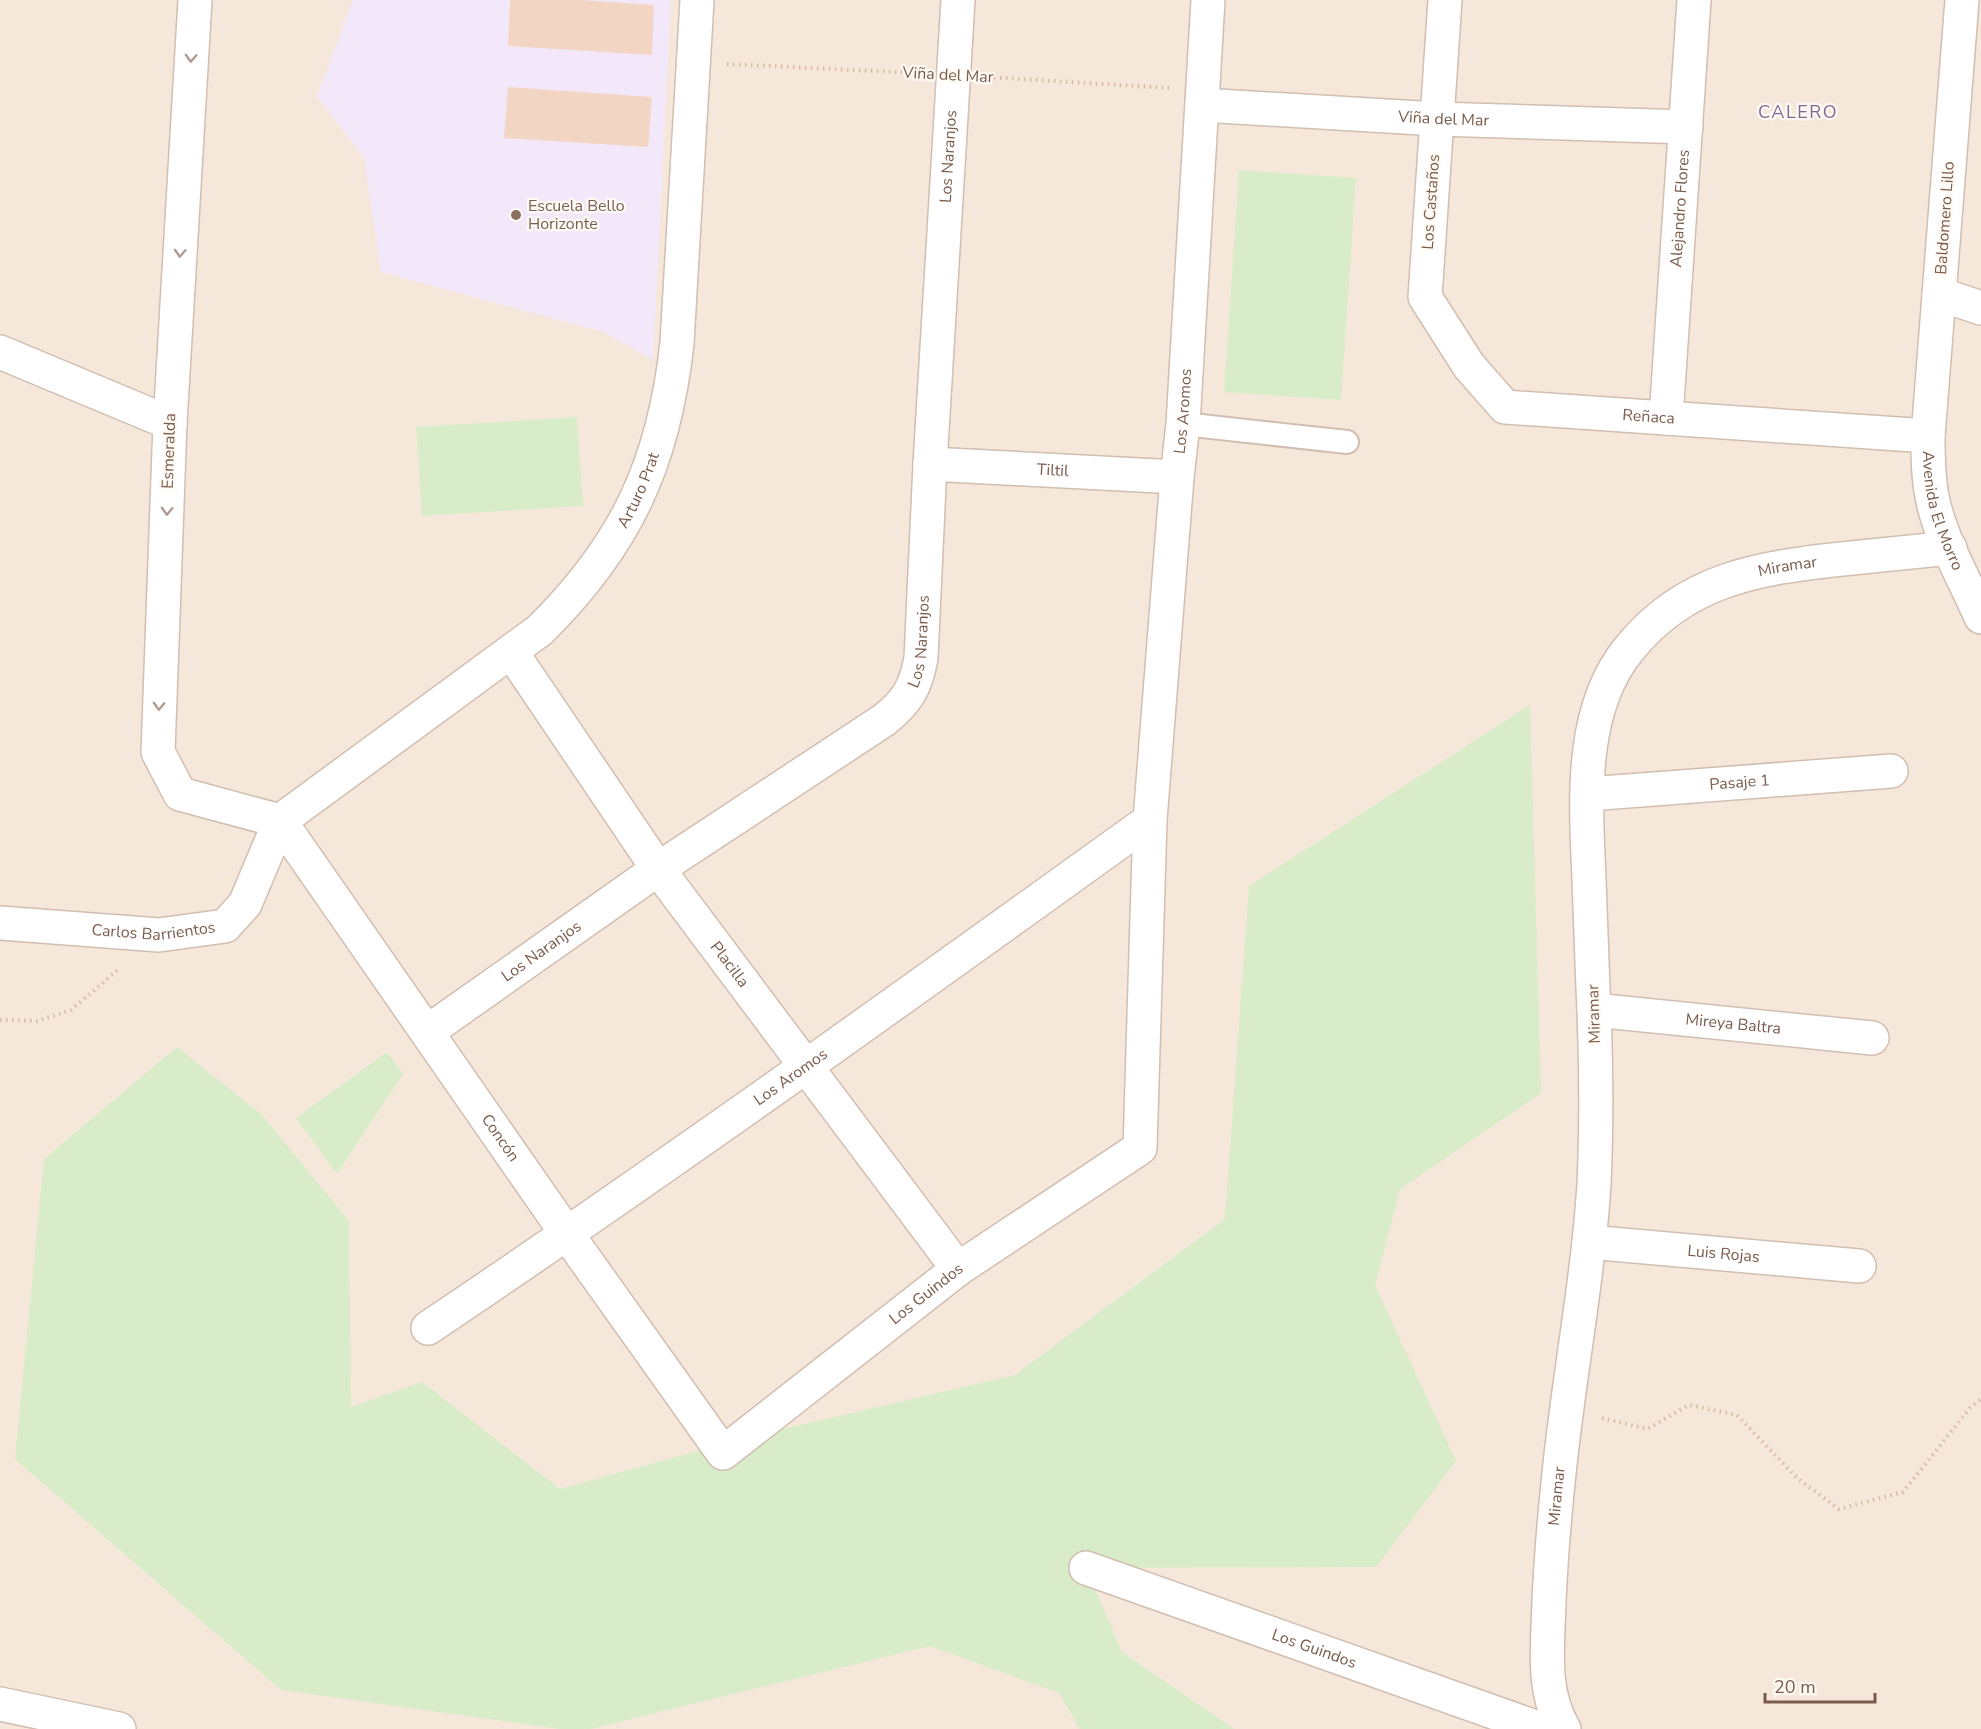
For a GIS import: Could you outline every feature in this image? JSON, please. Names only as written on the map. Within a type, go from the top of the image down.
[{"type":"street","name":"Esmeralda","points":[[195,0],[170,423],[158,752],[180,794],[280,821]]},
{"type":"street","name":"Arturo Prat","points":[[280,821],[512,653],[540,630],[590,577],[633,506],[650,468],[663,427],[672,385],[677,343],[698,0]]},
{"type":"street","name":"Los Naranjos","points":[[427,1032],[658,869],[884,720],[899,708],[911,692],[918,675],[921,658],[930,464],[958,0]]},
{"type":"street","name":"Los Aromos","points":[[1140,1148],[1150,820],[1184,424],[1208,0]]},
{"type":"street","name":"Los Castaños","points":[[1425,297],[1445,0]]},
{"type":"street","name":"Alejandro Flores","points":[[1666,418],[1694,0]]},
{"type":"street","name":"Baldomero Lillo","points":[[1928,436],[1962,0]]},
{"type":"street","name":"Viña del Mar","points":[[1202,98],[1437,119],[1686,127]]},
{"type":"street","points":[[1939,294],[1981,308]]},
{"type":"street","name":"Reñaca","points":[[1425,297],[1469,366],[1505,407],[1928,436]]},
{"type":"street","points":[[0,352],[170,423]]},
{"type":"street","name":"Avenida El Morro","points":[[1928,436],[1928,467],[1932,498],[1939,523],[1981,617]]},
{"type":"street","name":"Tiltil","points":[[930,464],[1178,477]]},
{"type":"street","name":"Miramar","points":[[1564,1729],[1554,1709],[1550,1693],[1548,1643],[1556,1498],[1589,1242],[1596,1131],[1588,794],[1593,734],[1610,676],[1628,650],[1646,630],[1705,588],[1761,570],[1950,548]]},
{"type":"street","name":"Placilla","points":[[512,653],[658,869],[958,1269]]},
{"type":"street","name":"Pasaje 1","points":[[1588,794],[1892,771]]},
{"type":"street","name":"Los Aromos","points":[[428,1328],[807,1067],[1150,820]]},
{"type":"street","name":"Carlos Barrientos","points":[[0,923],[159,934],[225,926],[245,904],[280,821]]},
{"type":"street","name":"Concón","points":[[280,821],[567,1234],[723,1453]]},
{"type":"street","name":"Mireya Baltra","points":[[1594,1010],[1872,1038]]},
{"type":"street","name":"Los Guindos","points":[[723,1453],[958,1269],[1140,1148]]},
{"type":"street","name":"Luis Rojas","points":[[1589,1242],[1858,1266]]},
{"type":"street","name":"Los Guindos","points":[[1086,1568],[1541,1729]]},
{"type":"street","points":[[0,1704],[119,1729]]},
{"type":"lane","points":[[1184,424],[1347,442]]},
{"type":"path","name":"Viña del Mar","points":[[694,62],[952,75],[1202,98]]},
{"type":"path","points":[[0,1020],[37,1021],[72,1010],[159,934]]},
{"type":"path","points":[[1566,1409],[1647,1429],[1689,1406],[1737,1415],[1798,1479],[1839,1509],[1903,1492],[1970,1408],[1981,1398]]},
{"type":"shaded area","points":[[0,0],[1981,0],[1981,1729],[0,1729]]},
{"type":"shaded area","name":"Escuela Bello Horizonte","points":[[353,0],[671,0],[653,360],[603,332],[381,272],[364,158],[317,96]]},
{"type":"green space","points":[[1239,170],[1356,178],[1341,400],[1224,392]]},
{"type":"green space","points":[[577,417],[583,506],[422,516],[416,427]]},
{"type":"green space","points":[[1530,705],[1541,1093],[1400,1189],[1375,1285],[1456,1461],[1376,1567],[1086,1568],[1122,1652],[1234,1729],[1080,1729],[1059,1693],[930,1646],[590,1729],[560,1729],[281,1690],[15,1459],[44,1159],[177,1047],[262,1115],[349,1221],[351,1407],[422,1382],[560,1489],[741,1439],[1015,1375],[1225,1219],[1249,886]]},
{"type":"green space","points":[[387,1052],[403,1074],[337,1174],[296,1118]]},
{"type":"building","points":[[510,0],[581,0],[654,5],[652,55],[508,46]]},
{"type":"building","points":[[508,87],[652,97],[648,147],[504,138]]},
{"type":"place","name":"Escuela Bello Horizonte","points":[[516,215]]},
{"type":"district","name":"CALERO","points":[[1798,112]]}]
